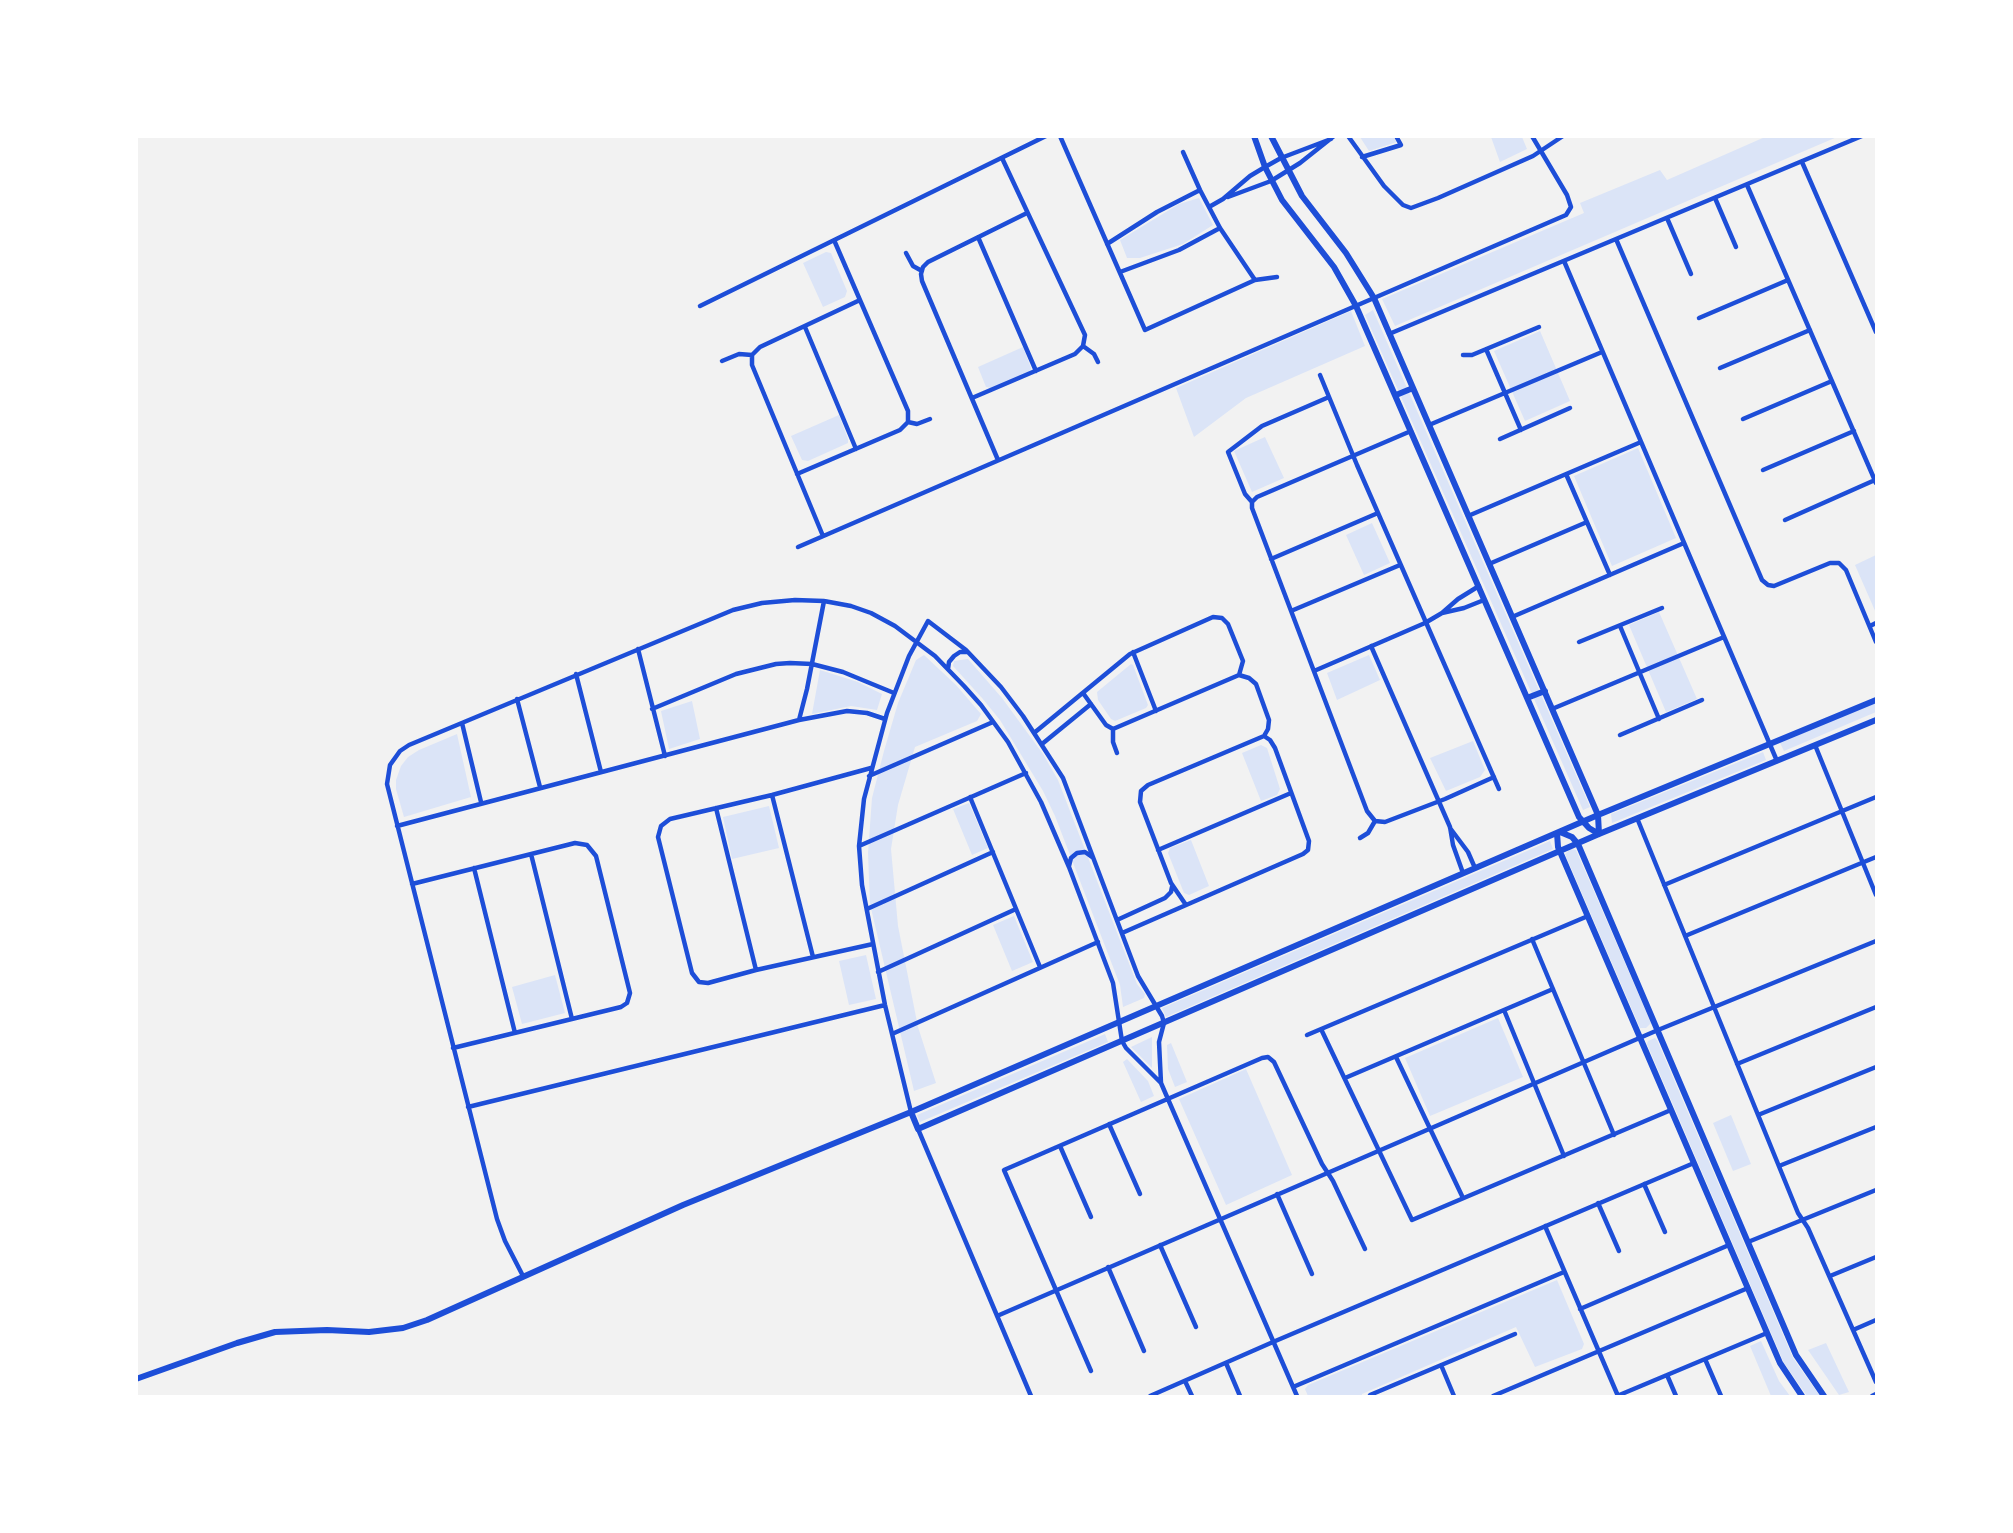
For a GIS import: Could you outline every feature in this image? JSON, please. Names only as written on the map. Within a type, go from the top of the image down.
[{"type":"street","points":[[700,306],[1045,136]]},
{"type":"street","points":[[1060,136],[1145,330],[1255,280],[1277,277]]},
{"type":"street","points":[[1254,136],[1272,181],[1295,218],[1334,267],[1356,306],[1577,812],[1583,822],[1599,834]]},
{"type":"street","points":[[1271,136],[1306,202],[1356,267],[1374,298],[1598,815],[1599,834]]},
{"type":"street","points":[[1348,136],[1378,178],[1408,207],[1502,171],[1563,136]]},
{"type":"street","points":[[1362,157],[1401,145],[1396,136]]},
{"type":"street","points":[[798,547],[1563,216],[1570,210],[1570,202],[1532,136]]},
{"type":"street","points":[[1389,334],[1862,136]]},
{"type":"street","points":[[1223,198],[1272,181],[1332,138]]},
{"type":"street","points":[[1209,207],[1250,176],[1281,158],[1332,138]]},
{"type":"street","points":[[1183,152],[1220,228],[1255,280]]},
{"type":"street","points":[[972,398],[1075,354],[1083,346],[1085,335],[1002,158]]},
{"type":"street","points":[[1802,162],[1877,332]]},
{"type":"street","points":[[1747,185],[1876,482],[1785,520]]},
{"type":"street","points":[[1107,244],[1157,212],[1200,190]]},
{"type":"street","points":[[1715,198],[1736,247]]},
{"type":"street","points":[[998,460],[922,281],[922,271],[928,262],[1027,213]]},
{"type":"street","points":[[1667,218],[1691,275]]},
{"type":"street","points":[[1120,272],[1179,250],[1220,228]]},
{"type":"street","points":[[978,237],[1036,371]]},
{"type":"street","points":[[1616,239],[1762,580],[1768,585],[1778,585],[1830,563],[1839,563],[1846,570],[1877,642]]},
{"type":"street","points":[[797,474],[903,429],[908,422],[908,411],[834,240]]},
{"type":"street","points":[[906,254],[913,266],[922,271]]},
{"type":"street","points":[[1564,261],[1777,761]]},
{"type":"street","points":[[1699,318],[1788,280]]},
{"type":"street","points":[[823,536],[752,365],[752,355],[760,347],[860,300]]},
{"type":"street","points":[[804,327],[856,449]]},
{"type":"street","points":[[1463,355],[1472,355],[1539,327]]},
{"type":"street","points":[[1720,368],[1810,330]]},
{"type":"street","points":[[1083,346],[1094,354],[1098,362]]},
{"type":"street","points":[[1486,349],[1521,430]]},
{"type":"street","points":[[1429,425],[1602,352]]},
{"type":"street","points":[[722,361],[739,354],[752,355]]},
{"type":"street","points":[[1320,375],[1499,789]]},
{"type":"street","points":[[1743,419],[1832,381]]},
{"type":"street","points":[[1396,395],[1413,388]]},
{"type":"street","points":[[1329,397],[1262,426],[1228,452],[1245,494],[1252,502],[1367,811],[1375,821],[1384,822],[1494,777]]},
{"type":"street","points":[[1500,439],[1570,408]]},
{"type":"street","points":[[908,422],[921,424],[930,419]]},
{"type":"street","points":[[1252,502],[1257,497],[1411,431]]},
{"type":"street","points":[[1763,470],[1854,431]]},
{"type":"street","points":[[1468,516],[1641,442]]},
{"type":"street","points":[[1566,474],[1610,575]]},
{"type":"street","points":[[1271,559],[1378,513]]},
{"type":"street","points":[[1489,564],[1587,523]]},
{"type":"street","points":[[1512,617],[1684,543]]},
{"type":"street","points":[[1291,611],[1400,565]]},
{"type":"street","points":[[1314,671],[1425,623],[1479,586]]},
{"type":"street","points":[[523,1276],[501,1231],[468,1107],[387,784],[390,765],[400,751],[409,745],[744,606],[795,600],[824,601],[871,613],[917,642],[948,669],[981,705],[1026,773],[1069,867],[1113,982],[1122,1041],[1161,1083]]},
{"type":"street","points":[[1442,613],[1485,600]]},
{"type":"street","points":[[799,720],[824,601]]},
{"type":"street","points":[[1579,642],[1662,608]]},
{"type":"street","points":[[1034,733],[1133,652],[1213,617],[1222,618],[1228,624],[1242,661],[1239,675]]},
{"type":"street","points":[[1031,1396],[911,1112],[885,1005],[860,873],[862,813],[869,776],[894,693],[928,621],[968,653],[1001,687],[1063,778],[1138,976],[1157,1006],[1164,1023],[1159,1042],[1161,1083],[1297,1396]]},
{"type":"street","points":[[1870,626],[1877,623]]},
{"type":"street","points":[[1619,626],[1659,719]]},
{"type":"street","points":[[1552,709],[1724,637]]},
{"type":"street","points":[[1371,646],[1450,827],[1468,852],[1475,868]]},
{"type":"street","points":[[638,649],[665,756]]},
{"type":"street","points":[[948,669],[954,656],[960,652],[968,653]]},
{"type":"street","points":[[1133,652],[1156,711]]},
{"type":"street","points":[[652,709],[746,671],[776,664],[812,664],[843,672],[894,693]]},
{"type":"street","points":[[576,674],[601,772]]},
{"type":"street","points":[[1113,730],[1239,675],[1256,684],[1269,724],[1264,736],[1145,788],[1140,795],[1140,802],[1171,883],[1186,905]]},
{"type":"street","points":[[1527,698],[1545,691]]},
{"type":"street","points":[[1083,693],[1106,725],[1113,730]]},
{"type":"street","points":[[517,699],[540,787]]},
{"type":"street","points":[[1620,735],[1702,700]]},
{"type":"street","points":[[136,1378],[275,1332],[369,1332],[414,1325],[683,1205],[911,1112],[1598,815],[1877,700]]},
{"type":"street","points":[[1042,744],[1091,704]]},
{"type":"street","points":[[397,825],[799,720],[847,711],[867,713],[885,719]]},
{"type":"street","points":[[918,1129],[1599,834],[1877,720]]},
{"type":"street","points":[[869,776],[993,722]]},
{"type":"street","points":[[462,723],[481,803]]},
{"type":"street","points":[[1113,730],[1117,753]]},
{"type":"street","points":[[1122,933],[1308,850],[1309,841],[1275,748],[1264,736]]},
{"type":"street","points":[[1815,746],[1877,895]]},
{"type":"street","points":[[872,768],[670,819],[661,826],[658,837],[692,973],[699,982],[708,983],[873,944]]},
{"type":"street","points":[[859,846],[1026,773]]},
{"type":"street","points":[[1158,849],[1291,793]]},
{"type":"street","points":[[772,795],[813,957]]},
{"type":"street","points":[[970,797],[1040,967]]},
{"type":"street","points":[[1664,885],[1877,797]]},
{"type":"street","points":[[716,808],[756,970]]},
{"type":"street","points":[[1637,818],[1798,1213],[1830,1276],[1877,1382]]},
{"type":"street","points":[[1360,838],[1368,833],[1375,821]]},
{"type":"street","points":[[1450,827],[1463,873]]},
{"type":"street","points":[[1558,833],[1572,837],[1578,844],[1796,1355],[1824,1396]]},
{"type":"street","points":[[1558,833],[1560,851],[1783,1370],[1802,1396]]},
{"type":"street","points":[[412,884],[575,843],[587,845],[596,856],[629,989],[628,1000],[621,1007],[453,1048]]},
{"type":"street","points":[[867,909],[993,852]]},
{"type":"street","points":[[1069,867],[1071,858],[1077,853],[1085,852],[1093,857]]},
{"type":"street","points":[[531,854],[572,1018]]},
{"type":"street","points":[[1685,936],[1877,857]]},
{"type":"street","points":[[474,868],[515,1032]]},
{"type":"street","points":[[1116,920],[1165,898],[1171,892],[1171,883]]},
{"type":"street","points":[[878,972],[1016,909]]},
{"type":"street","points":[[1307,1035],[1588,916]]},
{"type":"street","points":[[1532,939],[1614,1135]]},
{"type":"street","points":[[997,1316],[1657,1030],[1877,941]]},
{"type":"street","points":[[892,1034],[1098,942]]},
{"type":"street","points":[[1345,1078],[1553,989]]},
{"type":"street","points":[[468,1107],[885,1005]]},
{"type":"street","points":[[1737,1064],[1877,1007]]},
{"type":"street","points":[[1504,1010],[1564,1156]]},
{"type":"street","points":[[1321,1029],[1412,1220],[1671,1110]]},
{"type":"street","points":[[1091,1371],[1004,1170],[1268,1057],[1274,1062],[1365,1249]]},
{"type":"street","points":[[1396,1057],[1463,1198]]},
{"type":"street","points":[[1758,1115],[1877,1067]]},
{"type":"street","points":[[1109,1124],[1140,1194]]},
{"type":"street","points":[[1779,1166],[1877,1126]]},
{"type":"street","points":[[1060,1146],[1091,1217]]},
{"type":"street","points":[[1150,1396],[1694,1163]]},
{"type":"street","points":[[1644,1184],[1665,1232]]},
{"type":"street","points":[[1748,1242],[1877,1189]]},
{"type":"street","points":[[1276,1195],[1312,1274]]},
{"type":"street","points":[[1598,1203],[1619,1251]]},
{"type":"street","points":[[1545,1226],[1617,1396],[1767,1333]]},
{"type":"street","points":[[1160,1245],[1196,1328]]},
{"type":"street","points":[[1580,1309],[1729,1245]]},
{"type":"street","points":[[1830,1276],[1877,1257]]},
{"type":"street","points":[[1108,1267],[1144,1351]]},
{"type":"street","points":[[1293,1387],[1564,1272]]},
{"type":"street","points":[[1493,1396],[1748,1288]]},
{"type":"street","points":[[1853,1329],[1877,1320]]},
{"type":"street","points":[[1370,1395],[1514,1334]]},
{"type":"street","points":[[1705,1359],[1721,1396]]},
{"type":"street","points":[[1226,1363],[1240,1396]]},
{"type":"street","points":[[1441,1365],[1454,1396]]},
{"type":"street","points":[[1667,1375],[1676,1396]]},
{"type":"street","points":[[1185,1381],[1192,1396]]},
{"type":"street","points":[[1872,1396],[1877,1394]]},
{"type":"shaded area","points":[[1360,137],[1393,137],[1397,142],[1369,151]]},
{"type":"shaded area","points":[[1491,137],[1522,137],[1527,149],[1500,162]]},
{"type":"shaded area","points":[[1765,137],[1837,137],[1395,326],[1382,299],[1584,213],[1580,203],[1660,170],[1667,180]]},
{"type":"shaded area","points":[[1199,198],[1213,225],[1183,244],[1140,258],[1127,258],[1120,240],[1179,204]]},
{"type":"shaded area","points":[[826,252],[831,253],[847,291],[845,297],[823,307],[803,263]]},
{"type":"shaded area","points":[[1373,310],[1590,807],[1583,810],[1365,315]]},
{"type":"shaded area","points":[[1351,311],[1365,346],[1246,398],[1194,437],[1176,388]]},
{"type":"shaded area","points":[[1540,331],[1570,401],[1525,421],[1494,351]]},
{"type":"shaded area","points":[[1023,347],[1030,372],[991,388],[986,387],[978,367]]},
{"type":"shaded area","points":[[839,415],[848,443],[808,461],[802,460],[791,436]]},
{"type":"shaded area","points":[[1265,437],[1284,478],[1252,492],[1234,451]]},
{"type":"shaded area","points":[[1638,448],[1676,538],[1612,566],[1574,476]]},
{"type":"shaded area","points":[[1372,523],[1390,563],[1364,575],[1346,535]]},
{"type":"shaded area","points":[[1876,555],[1876,613],[1855,565]]},
{"type":"shaded area","points":[[1659,612],[1697,699],[1666,712],[1629,625]]},
{"type":"shaded area","points":[[924,655],[956,685],[981,714],[977,721],[915,747],[898,805],[891,849],[898,926],[918,1027],[936,1083],[914,1091],[870,904],[868,853],[872,798],[884,751],[898,703],[916,660]]},
{"type":"shaded area","points":[[1369,655],[1380,680],[1337,700],[1327,673]]},
{"type":"shaded area","points":[[968,659],[1002,698],[1043,754],[1058,780],[1137,984],[1145,994],[1144,998],[1123,1007],[1120,985],[1043,791],[1000,720],[953,666],[954,661]]},
{"type":"shaded area","points":[[1131,664],[1148,705],[1115,721],[1098,700],[1097,692]]},
{"type":"shaded area","points":[[820,670],[858,682],[882,694],[877,710],[851,706],[812,714]]},
{"type":"shaded area","points":[[692,701],[700,739],[669,749],[661,711]]},
{"type":"shaded area","points":[[1876,702],[1876,712],[1784,751],[1780,743]]},
{"type":"shaded area","points":[[457,734],[471,797],[404,817],[396,789],[401,766],[419,750]]},
{"type":"shaded area","points":[[1473,741],[1485,770],[1480,777],[1446,791],[1430,758]]},
{"type":"shaded area","points":[[1261,745],[1267,748],[1280,789],[1277,795],[1261,801],[1242,753]]},
{"type":"shaded area","points":[[1763,752],[1766,760],[1612,823],[1611,814]]},
{"type":"shaded area","points":[[969,803],[988,848],[972,855],[953,809]]},
{"type":"shaded area","points":[[769,806],[779,848],[732,859],[723,817]]},
{"type":"shaded area","points":[[1191,840],[1209,886],[1189,895],[1184,893],[1168,853],[1170,848]]},
{"type":"shaded area","points":[[1550,841],[1553,849],[1166,1017],[1162,1008]]},
{"type":"shaded area","points":[[1570,849],[1576,850],[1651,1023],[1646,1028],[1640,1028],[1565,854]]},
{"type":"shaded area","points":[[1014,916],[1033,962],[1012,971],[993,925]]},
{"type":"shaded area","points":[[866,955],[876,999],[849,1005],[839,961]]},
{"type":"shaded area","points":[[555,975],[565,1013],[522,1024],[512,987]]},
{"type":"shaded area","points":[[1498,1018],[1523,1077],[1430,1116],[1405,1058]]},
{"type":"shaded area","points":[[1105,1034],[1108,1042],[920,1122],[917,1115]]},
{"type":"shaded area","points":[[1152,1037],[1152,1068],[1131,1047]]},
{"type":"shaded area","points":[[1655,1038],[1793,1358],[1820,1396],[1807,1396],[1784,1363],[1647,1044]]},
{"type":"shaded area","points":[[1171,1043],[1187,1082],[1175,1087],[1168,1069],[1167,1045]]},
{"type":"shaded area","points":[[1127,1059],[1148,1081],[1154,1096],[1141,1102],[1123,1062]]},
{"type":"shaded area","points":[[1246,1069],[1292,1175],[1226,1205],[1179,1099]]},
{"type":"shaded area","points":[[1731,1115],[1751,1164],[1733,1171],[1713,1123]]},
{"type":"shaded area","points":[[1557,1280],[1584,1344],[1582,1349],[1535,1367],[1516,1327],[1362,1396],[1308,1396],[1305,1389],[1308,1385]]},
{"type":"shaded area","points":[[1761,1341],[1779,1381],[1790,1396],[1771,1396],[1750,1346]]},
{"type":"shaded area","points":[[1826,1343],[1849,1392],[1839,1395],[1808,1350]]}]
